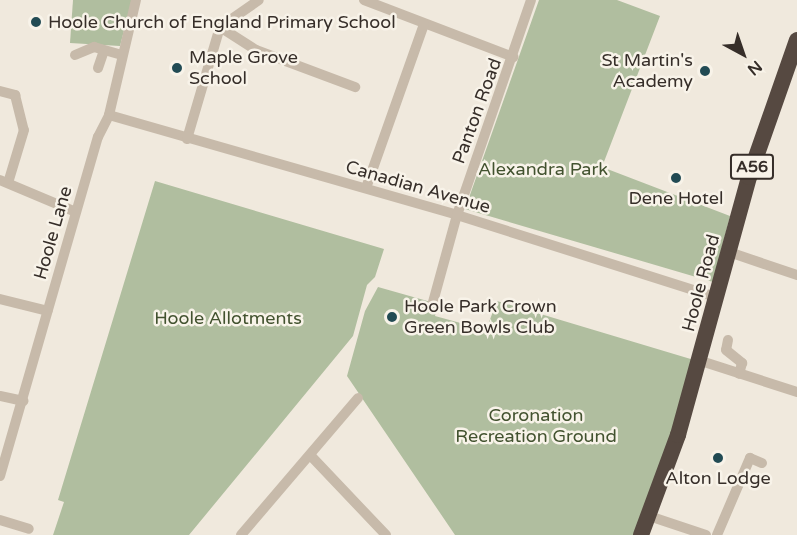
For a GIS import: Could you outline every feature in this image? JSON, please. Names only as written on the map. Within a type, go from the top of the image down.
[{"type":"highway","name":"Hoole Road","points":[[641,535],[701,361],[716,297],[760,142],[797,40]]},
{"type":"street","name":"Hoole Lane","points":[[0,476],[98,137],[109,115],[136,0]]},
{"type":"street","points":[[187,139],[220,27],[259,0]]},
{"type":"street","points":[[364,0],[513,57]]},
{"type":"street","name":"Panton Road","points":[[433,302],[457,215],[531,0]]},
{"type":"street","points":[[366,189],[424,24]]},
{"type":"street","points":[[220,27],[256,50],[355,87]]},
{"type":"street","points":[[75,55],[94,47],[122,56]]},
{"type":"street","points":[[98,68],[104,51]]},
{"type":"street","points":[[0,91],[15,95],[24,130],[4,182],[76,212]]},
{"type":"street","name":"Canadian Avenue","points":[[109,115],[457,215],[716,297]]},
{"type":"street","points":[[729,252],[797,275]]},
{"type":"street","points":[[0,299],[48,311]]},
{"type":"street","points":[[728,340],[726,350],[742,363],[739,374]]},
{"type":"street","points":[[701,361],[797,392]]},
{"type":"street","points":[[0,396],[23,401]]},
{"type":"street","points":[[241,535],[311,456],[358,398]]},
{"type":"street","points":[[311,456],[386,535]]},
{"type":"street","points":[[717,535],[750,458],[762,463]]},
{"type":"street","points":[[649,516],[706,535]]},
{"type":"street","points":[[0,520],[29,529]]},
{"type":"green space","points":[[73,0],[132,0],[120,46],[70,43]]},
{"type":"green space","name":"Alexandra Park","points":[[539,0],[617,0],[660,16],[602,167],[730,216],[713,282],[465,209]]},
{"type":"green space","name":"Hoole Allotments","points":[[155,181],[384,249],[375,277],[367,285],[353,336],[189,535],[53,535],[64,502],[58,500]]},
{"type":"green space","name":"Coronation Recreation Ground","points":[[378,287],[438,304],[435,316],[486,330],[497,301],[694,360],[642,535],[455,535],[347,376],[365,311]]},
{"type":"place","name":"Hoole Church of England Primary School","points":[[36,22]]},
{"type":"place","name":"Maple Grove School","points":[[177,68]]},
{"type":"place","name":"St Martin's Academy","points":[[705,71]]},
{"type":"place","name":"Dene Hotel","points":[[676,178]]},
{"type":"place","name":"Hoole Park Crown Green Bowls Club","points":[[392,317]]},
{"type":"place","name":"Alton Lodge","points":[[718,458]]}]
